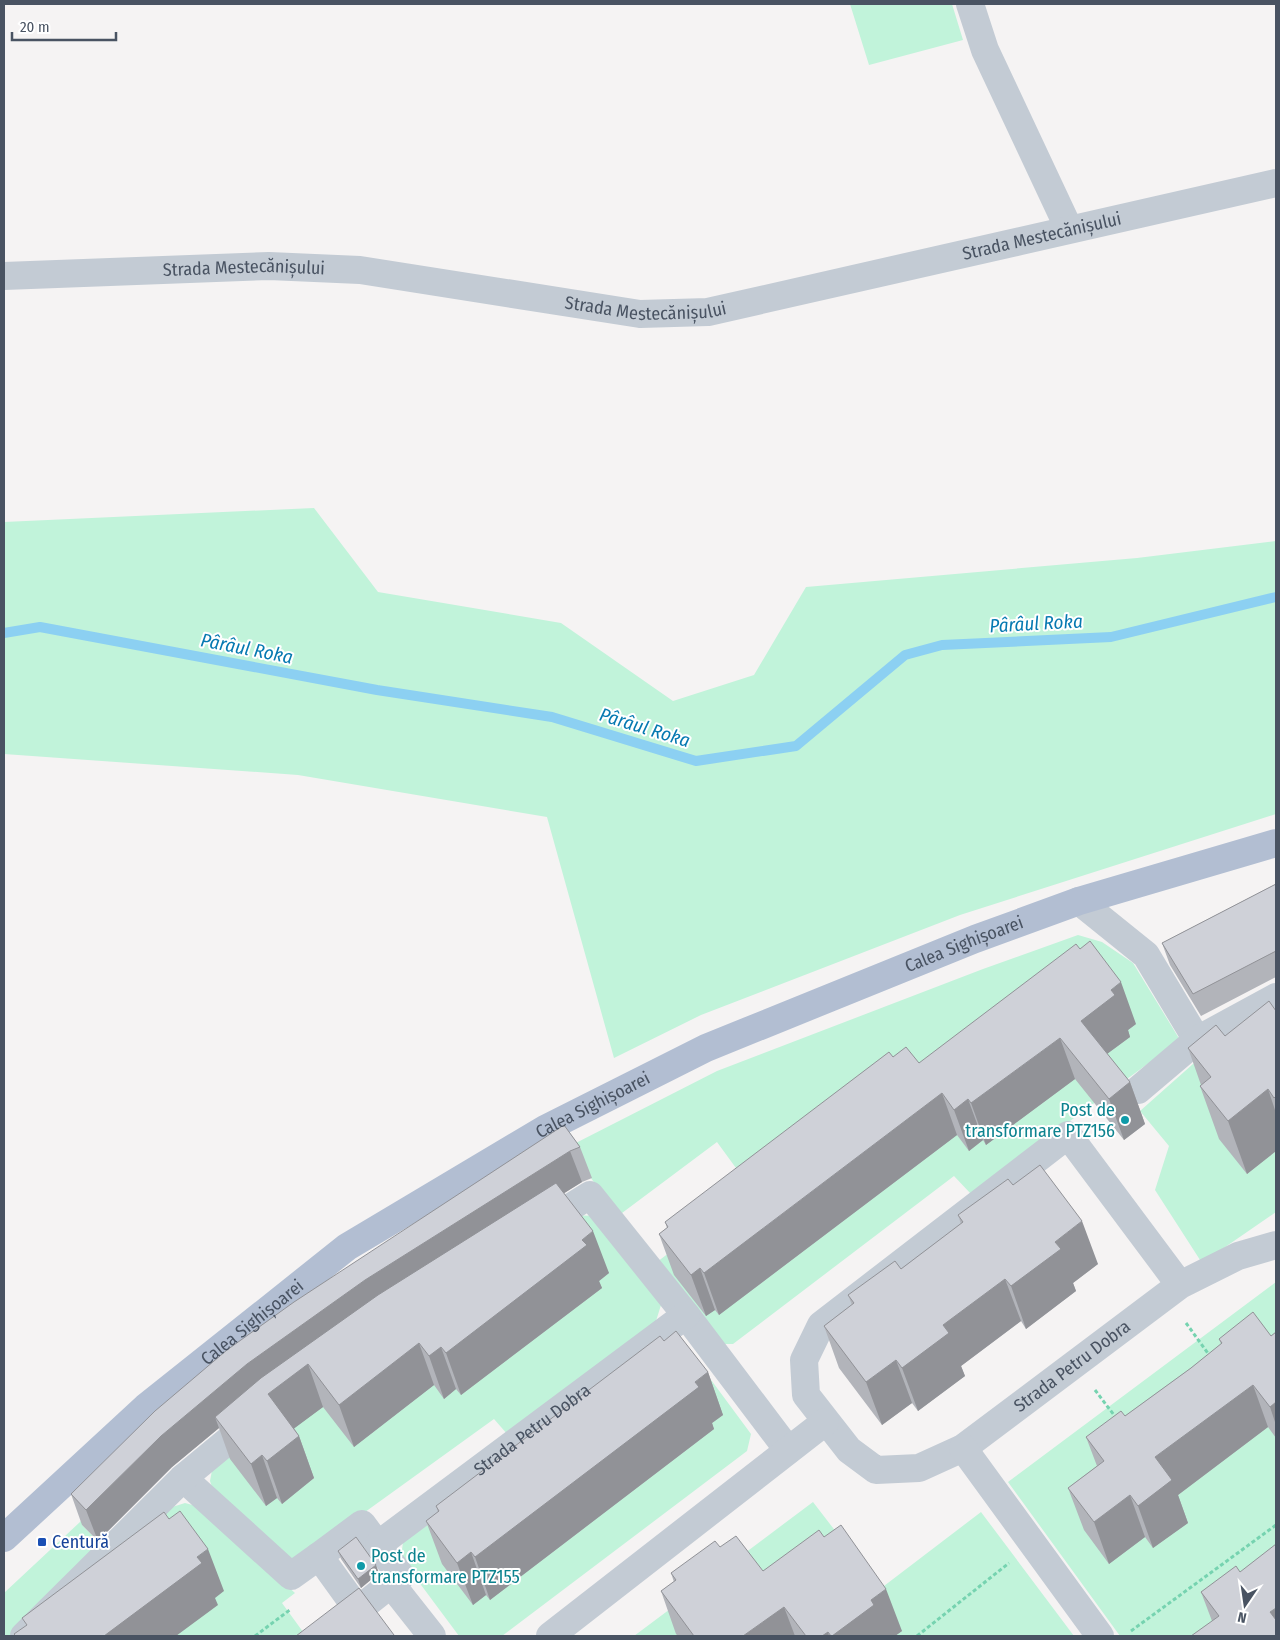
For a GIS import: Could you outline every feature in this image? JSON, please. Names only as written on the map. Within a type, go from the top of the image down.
[{"type":"main road","name":"Calea Sighișoarei","points":[[4,1538],[146,1407],[347,1247],[545,1128],[706,1048],[975,939],[1079,901],[1276,843]]},
{"type":"street","points":[[970,4],[985,50],[1069,229]]},
{"type":"street","name":"Strada Mestecănișului","points":[[4,276],[270,266],[360,270],[640,314],[708,312],[1276,183]]},
{"type":"street","points":[[1079,901],[1146,955],[1197,1040]]},
{"type":"street","points":[[1146,955],[1172,941]]},
{"type":"street","points":[[1138,1090],[1197,1040],[1276,997]]},
{"type":"street","name":"Strada Petru Dobra","points":[[1180,1285],[1068,1135],[821,1325],[804,1360],[806,1395],[825,1422],[849,1450],[876,1470],[919,1468],[963,1448],[1180,1285],[1238,1256],[1276,1245]]},
{"type":"street","points":[[524,1236],[590,1195],[686,1316],[788,1450]]},
{"type":"street","name":"Strada Petru Dobra","points":[[379,1544],[686,1316]]},
{"type":"street","points":[[24,1636],[183,1478],[275,1403]]},
{"type":"street","points":[[550,1636],[825,1422]]},
{"type":"street","points":[[963,1448],[1100,1636]]},
{"type":"street","points":[[183,1478],[291,1576],[362,1524],[379,1544],[401,1576],[358,1610],[319,1556]]},
{"type":"street","points":[[391,1584],[432,1636]]},
{"type":"path","points":[[1186,1323],[1213,1361]]},
{"type":"path","points":[[1095,1390],[1118,1420]]},
{"type":"path","points":[[1124,1636],[1276,1525]]},
{"type":"path","points":[[918,1636],[1033,1544]]},
{"type":"green space","points":[[850,4],[952,4],[963,40],[869,65]]},
{"type":"green space","points":[[314,508],[378,592],[561,623],[673,701],[754,675],[806,587],[1137,558],[1276,541],[1276,814],[960,915],[701,1015],[614,1058],[547,817],[298,775],[4,754],[4,522]]},
{"type":"green space","points":[[1078,935],[1102,942],[1133,963],[1180,1040],[971,1194],[954,1176],[733,1344],[720,1344],[657,1262],[752,1190],[717,1142],[618,1216],[576,1157],[82,1525],[101,1544],[9,1636],[4,1636],[4,1593],[80,1522],[94,1500],[566,1148],[717,1071],[983,969]]},
{"type":"green space","points":[[1276,1018],[1276,1212],[1202,1263],[1155,1190],[1169,1146],[1140,1111],[1211,1048]]},
{"type":"green space","points":[[575,1215],[594,1216],[661,1305],[656,1321],[508,1435],[494,1419],[293,1564],[214,1493],[210,1481],[213,1465]]},
{"type":"green space","points":[[1276,1282],[1276,1636],[1120,1636],[1008,1482]]},
{"type":"green space","points":[[686,1346],[751,1434],[747,1451],[502,1636],[459,1636],[401,1558],[403,1542]]},
{"type":"green space","points":[[813,1502],[880,1589],[981,1512],[1074,1636],[634,1636]]},
{"type":"green space","points":[[185,1503],[200,1507],[295,1593],[282,1603],[306,1636],[38,1636],[169,1508]]},
{"type":"building","points":[[1276,884],[1276,951],[1193,994],[1162,943]]},
{"type":"building","points":[[1090,941],[1121,982],[1111,990],[1115,995],[1081,1021],[1130,1082],[1109,1099],[1060,1038],[971,1103],[968,1099],[954,1110],[942,1093],[704,1273],[700,1268],[691,1275],[659,1234],[668,1227],[665,1222],[889,1052],[893,1057],[906,1047],[919,1063],[1076,944],[1080,949]]},
{"type":"building","points":[[1269,1001],[1276,1011],[1276,1096],[1274,1098],[1268,1089],[1228,1121],[1200,1086],[1211,1077],[1188,1048],[1216,1025],[1225,1036]]},
{"type":"building","points":[[564,1125],[580,1147],[570,1151],[365,1280],[247,1364],[161,1436],[86,1510],[71,1494],[155,1411],[227,1350],[294,1302]]},
{"type":"building","points":[[1040,1165],[1082,1221],[1055,1242],[1061,1249],[1011,1286],[1005,1279],[943,1325],[949,1333],[902,1368],[896,1360],[866,1382],[824,1326],[854,1303],[848,1295],[895,1261],[901,1269],[963,1222],[958,1215],[1008,1179],[1013,1185]]},
{"type":"building","points":[[556,1183],[593,1231],[582,1240],[587,1245],[446,1353],[441,1347],[429,1356],[419,1343],[339,1405],[308,1364],[268,1394],[299,1436],[267,1461],[262,1455],[251,1464],[215,1417],[261,1378],[378,1295]]},
{"type":"building","points":[[1253,1312],[1271,1336],[1276,1332],[1276,1402],[1270,1407],[1253,1385],[1155,1457],[1172,1480],[1138,1506],[1130,1495],[1094,1522],[1068,1488],[1104,1461],[1086,1437],[1121,1411],[1125,1416],[1191,1368],[1222,1343],[1219,1339]]},
{"type":"building","points":[[676,1331],[708,1372],[695,1382],[699,1387],[475,1557],[471,1552],[457,1563],[426,1521],[439,1511],[436,1506],[660,1336],[664,1341]]},
{"type":"building","points":[[180,1511],[208,1549],[197,1557],[202,1563],[104,1636],[16,1636],[14,1634],[27,1625],[22,1618],[164,1512],[169,1519]]},
{"type":"building","points":[[841,1525],[886,1589],[871,1600],[874,1605],[832,1636],[828,1632],[822,1636],[806,1636],[784,1607],[743,1636],[694,1636],[661,1591],[676,1580],[671,1573],[715,1541],[720,1547],[736,1536],[763,1571],[819,1530],[824,1537]]},
{"type":"building","points":[[356,1537],[376,1565],[358,1579],[338,1551]]},
{"type":"building","points":[[1276,1544],[1276,1608],[1270,1612],[1276,1620],[1276,1636],[1191,1636],[1219,1616],[1201,1592],[1236,1566],[1240,1572]]},
{"type":"building","points":[[359,1588],[393,1636],[296,1636]]},
{"type":"waterway","name":"Pârâul Roka","points":[[4,633],[40,627],[377,690],[552,717],[696,761],[796,746],[905,655],[942,645],[1111,637],[1276,597]]},
{"type":"place","name":"Post de transformare PTZ156","points":[[1125,1120]]},
{"type":"place","name":"Centură","points":[[42,1542]]},
{"type":"place","name":"Post de transformare PTZ155","points":[[361,1566]]}]
